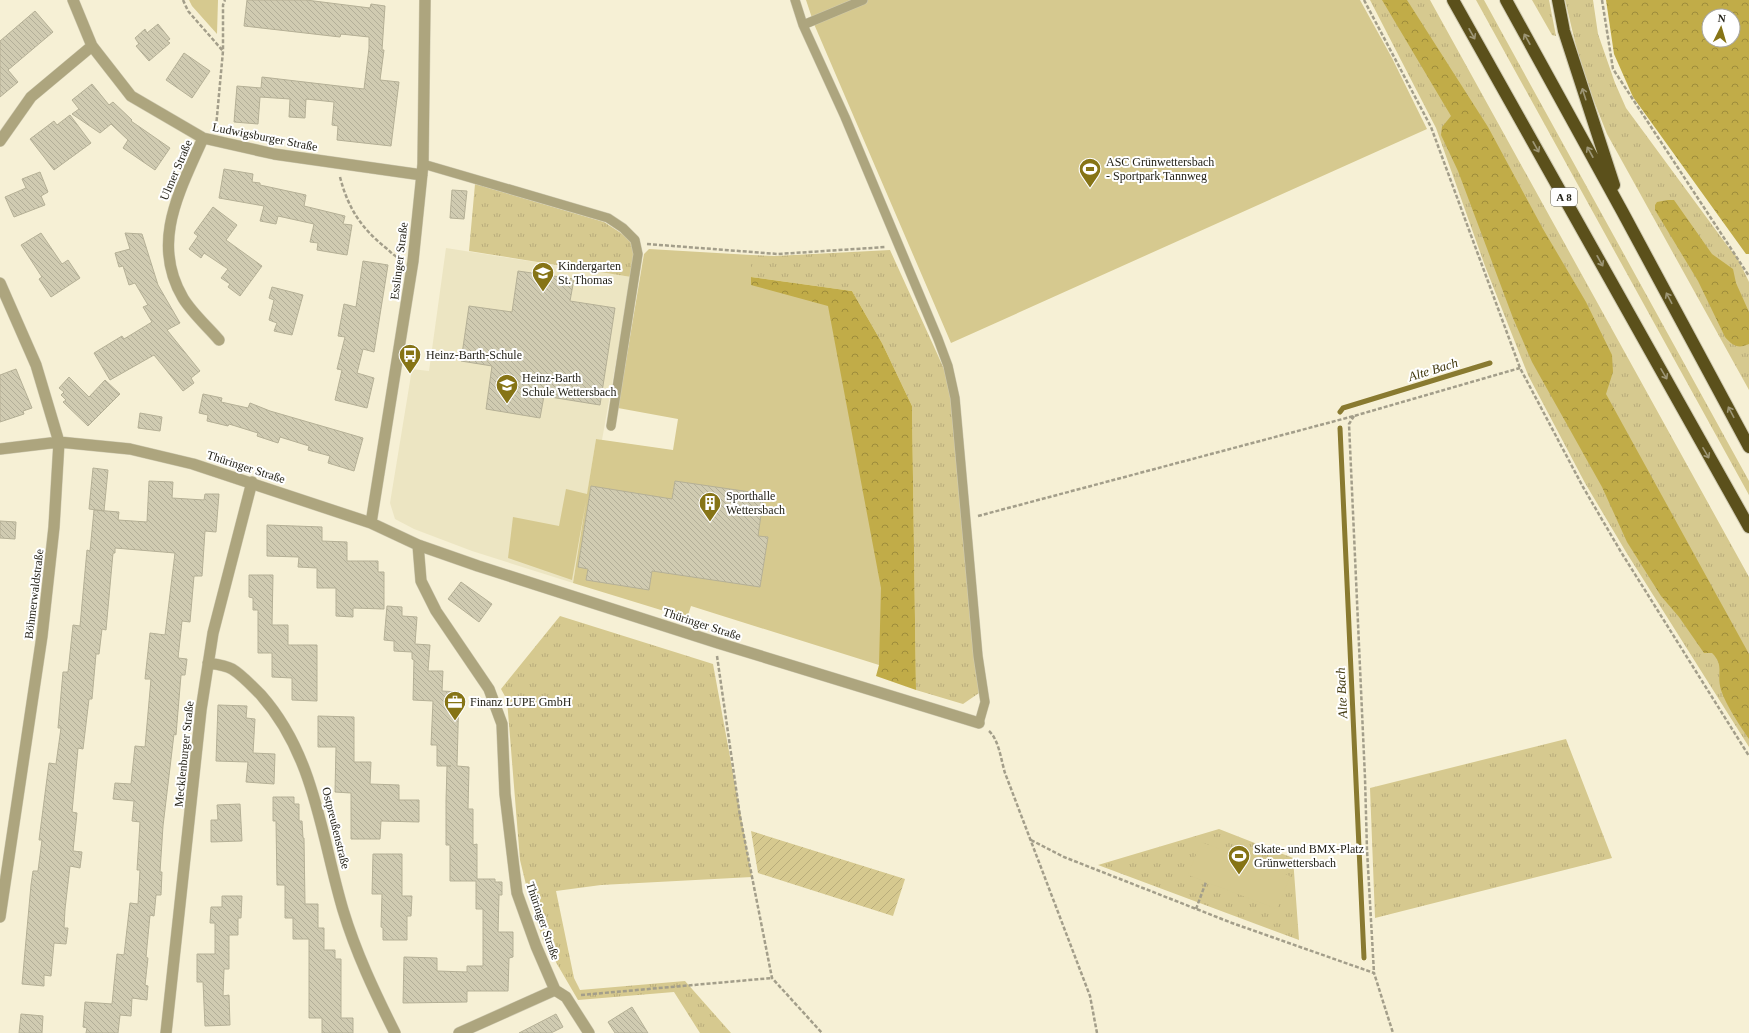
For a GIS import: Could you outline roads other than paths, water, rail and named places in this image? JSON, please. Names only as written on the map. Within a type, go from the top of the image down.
[{"type":"highway","name":"A 8","points":[[1453,0],[1749,527]]},
{"type":"highway","points":[[1506,0],[1749,447]]},
{"type":"highway","points":[[1558,0],[1564,31],[1622,211]]},
{"type":"street","name":"Ludwigsburger Straße","points":[[73,0],[92,46],[131,96],[204,138],[214,142],[274,154],[336,164],[423,170]]},
{"type":"street","name":"Esslinger Straße","points":[[371,523],[413,261],[423,170],[425,0]]},
{"type":"street","points":[[0,142],[31,97],[92,46]]},
{"type":"street","name":"Ulmer Straße","points":[[204,138],[173,207],[168,234],[168,256],[173,274],[183,299],[219,340]]},
{"type":"street","name":"Böhmerwaldstraße","points":[[0,283],[36,365],[59,442],[54,527],[42,636],[0,917]]},
{"type":"street","name":"Thüringer Straße","points":[[0,449],[59,442],[130,449],[152,453],[193,464],[252,482],[371,523],[418,545],[718,643],[979,723]]},
{"type":"street","name":"Mecklenburger Straße","points":[[166,1033],[201,710],[208,663],[213,633],[252,482]]},
{"type":"street","name":"Thüringer Straße","points":[[418,545],[421,582],[436,611],[489,689],[502,724],[505,794],[517,893],[536,946],[556,990]]},
{"type":"street","name":"Ostpreußenstraße","points":[[208,663],[231,668],[253,687],[272,708],[296,749],[313,788],[344,911],[368,978],[396,1033]]},
{"type":"street","points":[[459,1033],[556,990],[566,998],[589,1033]]},
{"type":"lane","points":[[795,0],[803,25],[899,245],[948,366],[955,398],[978,656],[985,702],[979,723]]},
{"type":"lane","points":[[803,25],[863,0]]},
{"type":"lane","points":[[423,170],[608,218],[623,228],[636,240],[638,254],[635,280],[611,426]]},
{"type":"waterway","name":"Alte Bach","points":[[1340,412],[1343,408],[1490,363]]},
{"type":"waterway","name":"Alte Bach","points":[[1340,428],[1364,958]]},
{"type":"place","name":"ASC Grünwettersbach - Sportpark Tannweg","points":[[1090,188]]},
{"type":"place","name":"Kindergarten St. Thomas","points":[[543,292]]},
{"type":"place","name":"Heinz-Barth-Schule","points":[[410,374]]},
{"type":"place","name":"Heinz-Barth Schule Wettersbach","points":[[507,404]]},
{"type":"place","name":"Sporthalle Wettersbach","points":[[710,522]]},
{"type":"place","name":"Finanz LUPE GmbH","points":[[455,722]]},
{"type":"place","name":"Skate- und BMX-Platz Grünwettersbach","points":[[1239,876]]}]
